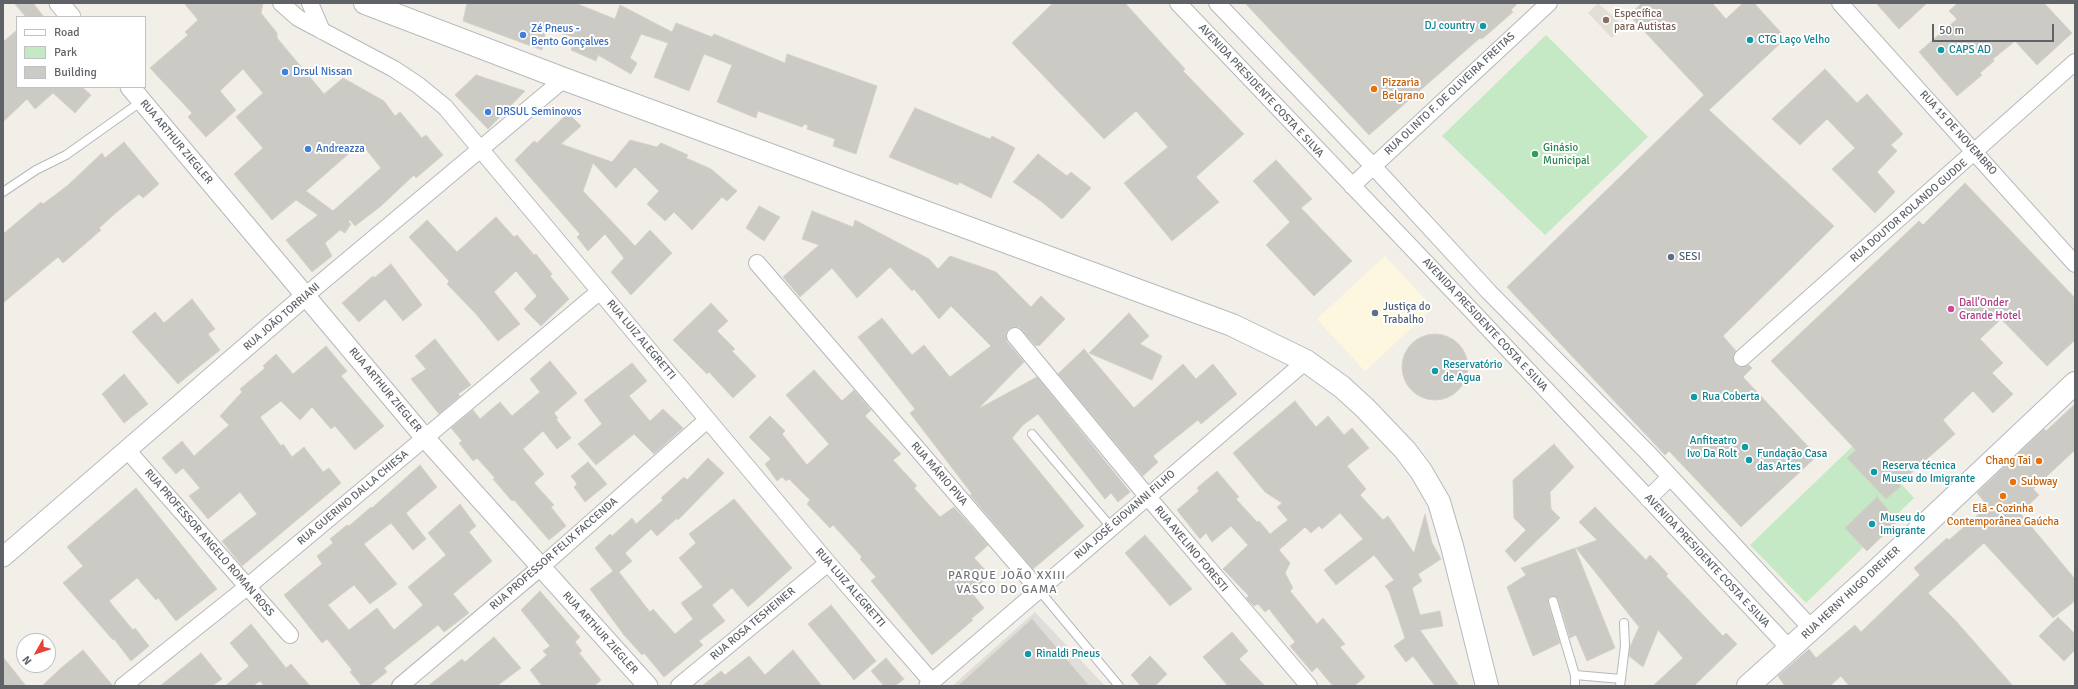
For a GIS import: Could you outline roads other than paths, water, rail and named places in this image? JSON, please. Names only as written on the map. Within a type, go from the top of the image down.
[{"type":"main road","points":[[365,3],[564,79],[1232,325],[1306,361],[1342,387],[1365,408],[1405,450],[1421,472],[1439,502],[1452,546],[1488,686]]},
{"type":"main road","name":"RUA HERNY HUGO DREHER","points":[[1748,686],[1812,629],[2075,383]]},
{"type":"street","points":[[60,3],[70,16]]},
{"type":"street","name":"RUA LUIZ ALEGRETTI","points":[[281,3],[298,18],[394,69],[418,85],[445,107],[929,684]]},
{"type":"street","points":[[310,3],[322,31]]},
{"type":"street","name":"AVENIDA PRESIDENTE COSTA E SILVA","points":[[1178,3],[1471,310],[1790,649]]},
{"type":"street","points":[[1217,3],[1373,166],[1489,292],[1670,477],[1812,629]]},
{"type":"street","name":"RUA OLINTO F. DE OLIVEIRA FREITAS","points":[[1352,186],[1549,3]]},
{"type":"street","name":"RUA 15 DE NOVEMBRO","points":[[1840,3],[1976,152],[2075,264]]},
{"type":"street","name":"RUA DOUTOR ROLANDO GUDDE","points":[[1742,358],[1976,152],[2075,62]]},
{"type":"street","name":"RUA JOÃO TORRIANI","points":[[3,557],[128,451],[305,296],[564,79]]},
{"type":"street","name":"RUA ARTHUR ZIEGLER","points":[[136,94],[425,438],[648,686]]},
{"type":"street","name":"RUA MÁRIO PIVA","points":[[757,263],[1038,590]]},
{"type":"street","name":"RUA GUERINO DALLA CHIESA","points":[[123,686],[247,586],[600,291]]},
{"type":"street","points":[[1471,310],[1489,292]]},
{"type":"street","name":"RUA AVELINO FORESTI","points":[[1014,336],[1147,496],[1309,686]]},
{"type":"street","name":"RUA JOSÉ GIOVANNI FILHO","points":[[929,684],[1306,361]]},
{"type":"street","name":"RUA PROFESSOR FELIX FACCENDA","points":[[400,686],[541,567],[707,420]]},
{"type":"street","name":"RUA PROFESSOR ANGELO ROMAN ROSS","points":[[128,451],[290,634]]},
{"type":"street","points":[[1648,499],[1670,477]]},
{"type":"street","name":"RUA ROSA TESHEINER","points":[[679,686],[828,563]]},
{"type":"lane","points":[[3,192],[36,170],[66,155],[136,94]]},
{"type":"lane","points":[[1032,434],[1112,527]]},
{"type":"lane","name":"RUA MÁRIO PIVA","points":[[1038,590],[1119,686]]},
{"type":"lane","points":[[1553,601],[1575,675],[1575,686]]},
{"type":"lane","points":[[1575,675],[1620,683],[1624,646],[1624,624]]},
{"type":"place","name":"Específica para Autistas","points":[[1606,20]]},
{"type":"place","name":"DJ country","points":[[1483,26]]},
{"type":"place","name":"Zé Pneus - Bento Gonçalves","points":[[523,35]]},
{"type":"place","name":"CTG Laço Velho","points":[[1750,40]]},
{"type":"place","name":"CAPS AD","points":[[1941,50]]},
{"type":"place","name":"Drsul Nissan","points":[[285,72]]},
{"type":"place","name":"Pizzaria Belgrano","points":[[1374,89]]},
{"type":"place","name":"DRSUL Seminovos","points":[[488,112]]},
{"type":"place","name":"Andreazza","points":[[308,149]]},
{"type":"place","name":"Ginásio Municipal","points":[[1535,154]]},
{"type":"place","name":"SESI","points":[[1671,257]]},
{"type":"place","name":"Dall'Onder Grande Hotel","points":[[1951,309]]},
{"type":"place","name":"Justiça do Trabalho","points":[[1375,313]]},
{"type":"place","name":"Reservatório de Agua","points":[[1435,371]]},
{"type":"place","name":"Rua Coberta","points":[[1694,397]]},
{"type":"place","name":"Anfiteatro Ivo Da Rolt","points":[[1745,447]]},
{"type":"place","name":"Fundação Casa das Artes","points":[[1749,460]]},
{"type":"place","name":"Chang Tai","points":[[2039,461]]},
{"type":"place","name":"Reserva técnica Museu do Imigrante","points":[[1874,472]]},
{"type":"place","name":"Subway","points":[[2013,482]]},
{"type":"place","name":"Elã - Cozinha Contemporânea Gaúcha","points":[[2003,496]]},
{"type":"place","name":"Museu do Imigrante","points":[[1872,524]]},
{"type":"place","name":"Rinaldi Pneus","points":[[1028,654]]},
{"type":"district","name":"PARQUE JOÃO XXIII VASCO DO GAMA","points":[[1007,583]]}]
